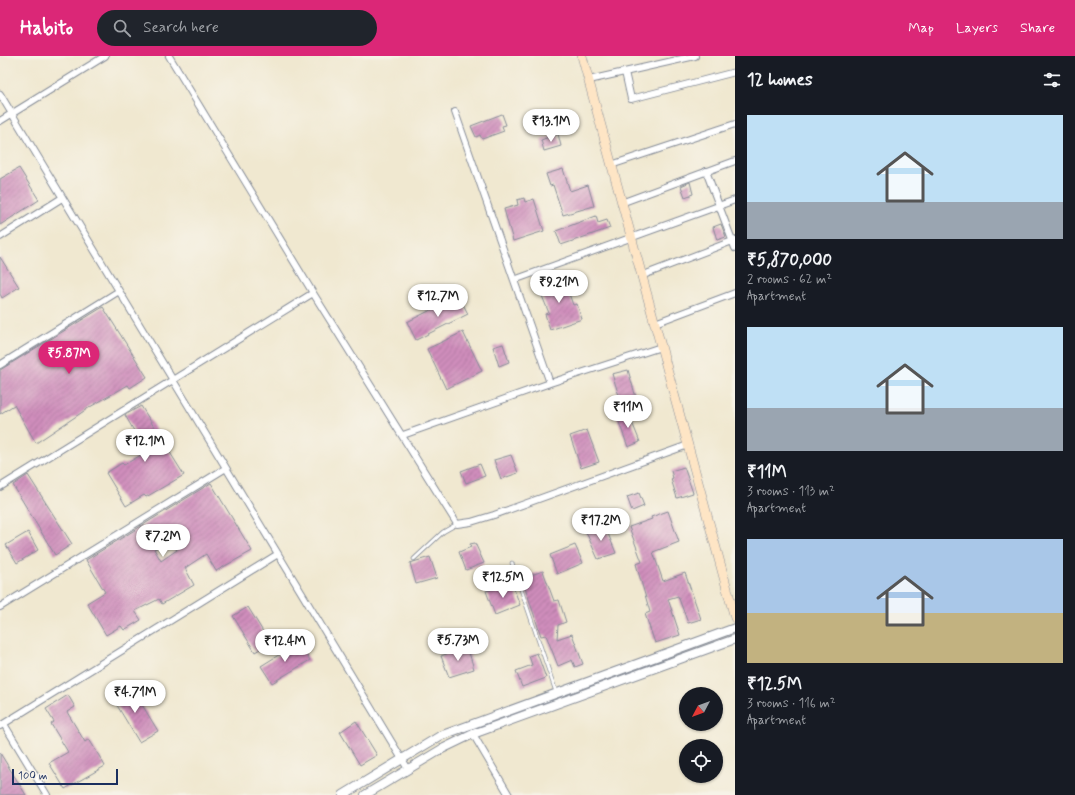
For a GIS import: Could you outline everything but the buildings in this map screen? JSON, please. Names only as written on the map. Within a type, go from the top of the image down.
[{"type":"main road","points":[[582,56],[641,276],[733,605],[735,618]]},
{"type":"street","points":[[0,122],[105,56]]},
{"type":"street","points":[[169,56],[313,293],[457,524],[494,515],[688,445]]},
{"type":"street","points":[[589,80],[695,56]]},
{"type":"street","points":[[625,72],[631,98],[735,72]]},
{"type":"street","points":[[0,94],[408,769]]},
{"type":"street","points":[[455,112],[550,383]]},
{"type":"street","points":[[611,165],[735,124]]},
{"type":"street","points":[[621,203],[735,161]]},
{"type":"street","points":[[706,171],[734,240],[735,248]]},
{"type":"street","points":[[0,237],[62,198]]},
{"type":"street","points":[[514,280],[631,239],[735,200]]},
{"type":"street","points":[[641,276],[734,240]]},
{"type":"street","points":[[0,365],[119,291]]},
{"type":"street","points":[[0,487],[313,293]]},
{"type":"street","points":[[655,322],[735,293]]},
{"type":"street","points":[[402,435],[550,383],[661,348]]},
{"type":"street","points":[[0,607],[226,468]]},
{"type":"street","points":[[47,795],[2,725],[278,554]]},
{"type":"street","points":[[344,795],[440,736],[735,628]]},
{"type":"street","points":[[364,795],[408,769],[473,734],[735,640]]},
{"type":"street","points":[[473,734],[509,795]]},
{"type":"lane","points":[[414,560],[443,532],[457,524]]},
{"type":"lane","points":[[512,563],[556,694]]}]
